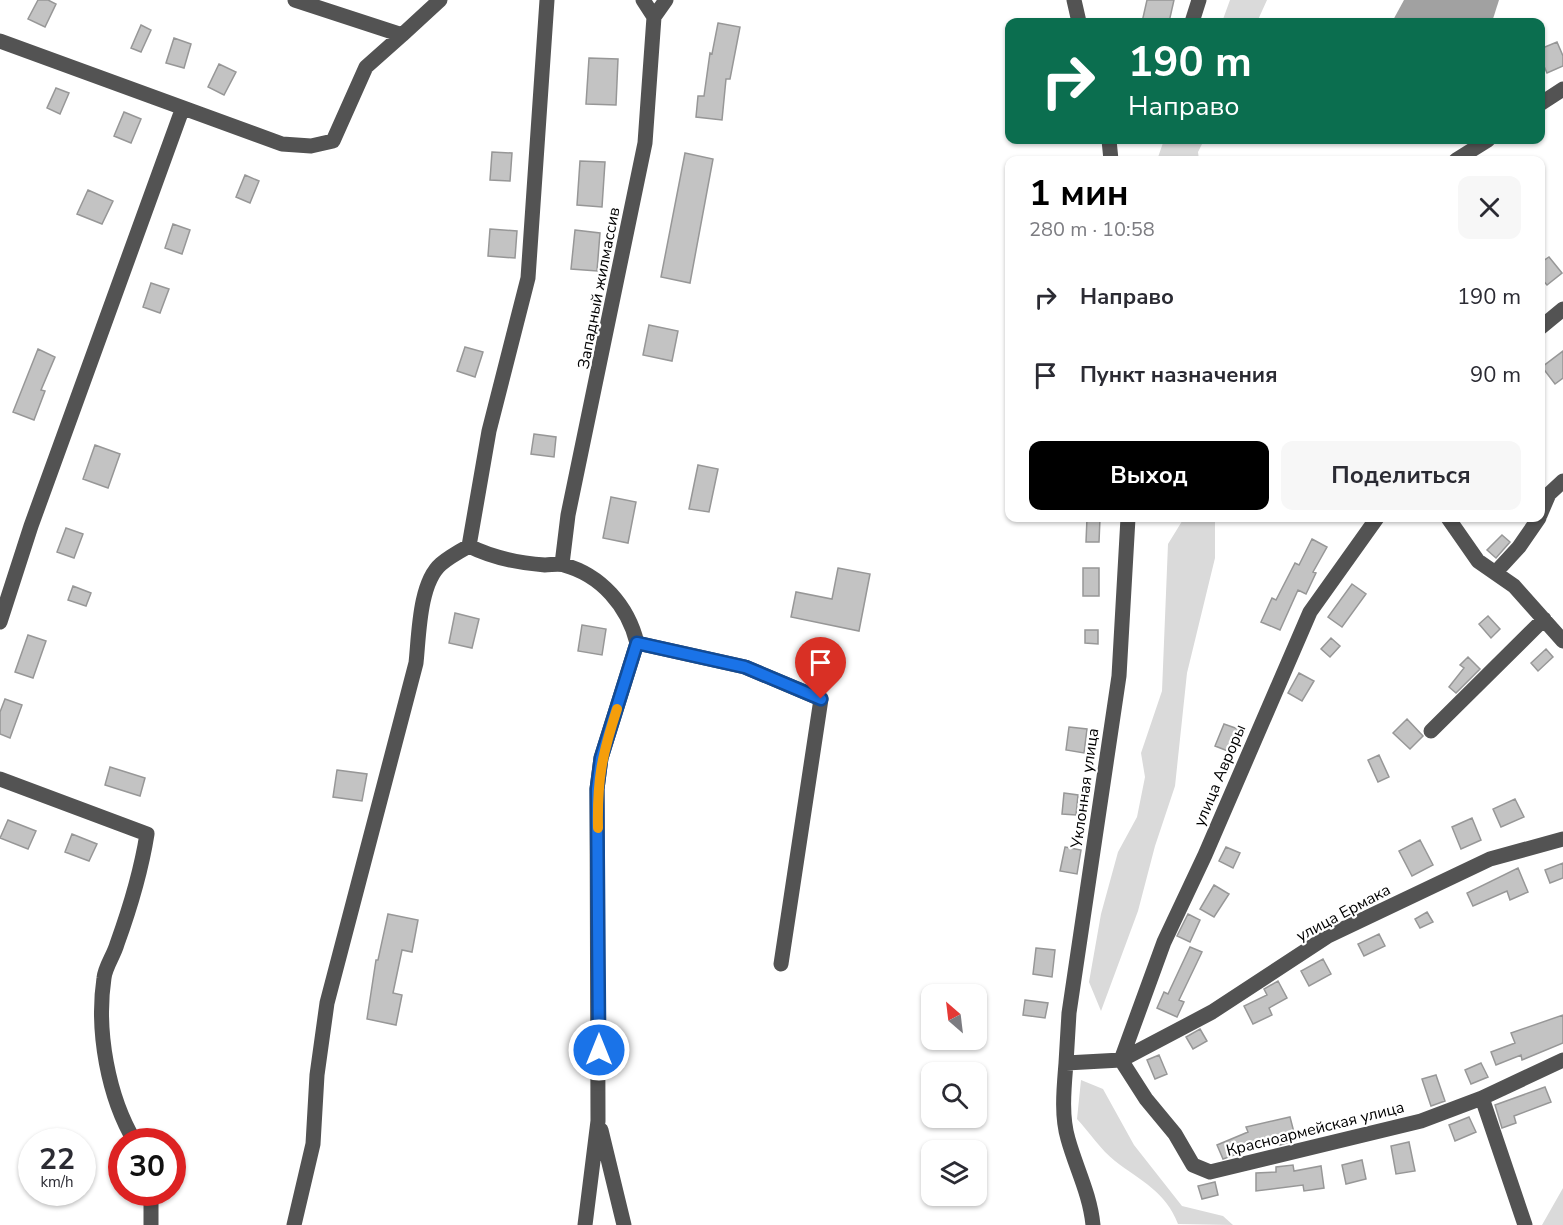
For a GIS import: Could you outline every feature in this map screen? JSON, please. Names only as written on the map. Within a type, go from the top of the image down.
[{"type":"street","points":[[295,0],[402,35]]},
{"type":"street","points":[[0,41],[182,110],[282,144],[311,146],[333,141],[366,67],[440,0]]},
{"type":"street","points":[[294,1225],[313,1144],[317,1075],[327,1003],[416,663],[422,611],[430,578],[441,564],[469,546],[489,432],[528,278],[547,0]]},
{"type":"street","points":[[643,0],[654,17],[666,0]]},
{"type":"street","points":[[1074,0],[1078,18]]},
{"type":"street","points":[[1192,18],[1199,0]]},
{"type":"street","name":"Западный жилмассив","points":[[562,564],[568,515],[645,143],[654,17]]},
{"type":"street","points":[[1545,101],[1563,89]]},
{"type":"street","points":[[0,622],[31,526],[182,110]]},
{"type":"street","points":[[1462,156],[1482,144]]},
{"type":"street","points":[[1545,324],[1563,309]]},
{"type":"street","points":[[1545,505],[1550,494],[1563,481]]},
{"type":"street","name":"Уклонная улица","points":[[1093,1225],[1085,1186],[1067,1137],[1063,1096],[1069,1013],[1119,676],[1128,522]]},
{"type":"street","name":"улица Авроры","points":[[1121,1060],[1164,942],[1310,612],[1374,522]]},
{"type":"street","points":[[1451,522],[1478,561],[1514,586],[1544,619],[1561,633]]},
{"type":"street","points":[[1495,573],[1519,547],[1536,522]]},
{"type":"street","points":[[469,546],[492,557],[562,564],[596,579],[621,604],[633,624],[637,643],[601,758],[597,789],[598,1121],[585,1225]]},
{"type":"street","points":[[1431,730],[1544,619]]},
{"type":"street","points":[[637,643],[745,667],[821,699],[781,964]]},
{"type":"street","points":[[0,779],[147,834],[140,875],[104,977],[103,1040],[109,1078],[127,1128]]},
{"type":"street","name":"улица Ермака","points":[[1121,1060],[1212,1012],[1328,936],[1490,860],[1563,839]]},
{"type":"street","points":[[1066,1063],[1121,1060]]},
{"type":"street","name":"Красноармейская улица","points":[[1121,1060],[1146,1099],[1175,1134],[1193,1165],[1210,1172],[1421,1121],[1482,1098],[1563,1060]]},
{"type":"street","points":[[1482,1098],[1524,1225]]},
{"type":"street","points":[[598,1121],[624,1225]]},
{"type":"street","points":[[151,1206],[151,1225]]},
{"type":"shaded area","points":[[1230,0],[1267,0],[1259,18],[1223,18]]},
{"type":"shaded area","points":[[1404,0],[1499,0],[1493,18],[1394,18]]},
{"type":"shaded area","points":[[1163,144],[1202,144],[1198,156],[1158,156]]},
{"type":"shaded area","points":[[1182,522],[1215,522],[1215,558],[1187,673],[1175,786],[1155,846],[1138,911],[1101,1011],[1089,982],[1101,914],[1118,852],[1137,817],[1145,777],[1141,753],[1162,691],[1168,544]]},
{"type":"shaded area","points":[[1081,1080],[1103,1089],[1134,1145],[1182,1206],[1223,1216],[1233,1225],[1178,1224],[1160,1195],[1110,1157],[1077,1119]]},
{"type":"shaded area","points":[[1563,1188],[1563,1225],[1542,1225]]},
{"type":"building","points":[[38,0],[48,0],[56,4],[45,27],[28,19]]},
{"type":"building","points":[[1147,0],[1174,0],[1170,18],[1143,18]]},
{"type":"building","points":[[718,23],[740,27],[730,79],[726,79],[722,120],[696,117],[698,96],[704,96],[710,53],[712,54]]},
{"type":"building","points":[[141,25],[151,30],[141,52],[131,48]]},
{"type":"building","points":[[174,38],[191,44],[184,68],[166,63]]},
{"type":"building","points":[[1557,42],[1563,56],[1563,66],[1547,73],[1545,47]]},
{"type":"building","points":[[589,58],[618,59],[616,105],[586,104]]},
{"type":"building","points":[[219,64],[236,72],[224,95],[208,87]]},
{"type":"building","points":[[56,88],[69,93],[60,114],[47,108]]},
{"type":"building","points":[[124,112],[141,119],[131,143],[114,136]]},
{"type":"building","points":[[492,152],[512,153],[510,181],[490,180]]},
{"type":"building","points":[[685,153],[713,159],[690,283],[661,277]]},
{"type":"building","points":[[580,161],[605,162],[602,207],[577,205]]},
{"type":"building","points":[[245,175],[259,181],[250,203],[236,197]]},
{"type":"building","points":[[88,190],[113,201],[102,224],[77,214]]},
{"type":"building","points":[[173,224],[190,230],[182,254],[165,248]]},
{"type":"building","points":[[490,229],[517,231],[515,258],[488,256]]},
{"type":"building","points":[[575,230],[600,233],[597,271],[571,269]]},
{"type":"building","points":[[1549,257],[1562,273],[1547,285],[1545,283],[1545,260]]},
{"type":"building","points":[[151,283],[169,289],[160,313],[143,307]]},
{"type":"building","points":[[649,325],[678,331],[672,361],[643,355]]},
{"type":"building","points":[[465,347],[483,352],[475,377],[457,371]]},
{"type":"building","points":[[38,349],[55,357],[41,390],[45,391],[34,420],[13,412]]},
{"type":"building","points":[[1563,351],[1563,378],[1555,384],[1545,371],[1545,365]]},
{"type":"building","points":[[534,434],[556,437],[554,457],[531,454]]},
{"type":"building","points":[[95,445],[120,454],[108,488],[83,479]]},
{"type":"building","points":[[698,465],[718,469],[709,512],[689,509]]},
{"type":"building","points":[[611,497],[636,502],[628,543],[603,538]]},
{"type":"building","points":[[1087,522],[1100,522],[1099,542],[1086,542]]},
{"type":"building","points":[[66,528],[83,534],[74,558],[57,552]]},
{"type":"building","points":[[1502,535],[1510,542],[1496,558],[1487,550]]},
{"type":"building","points":[[1312,539],[1327,547],[1313,572],[1316,573],[1306,594],[1298,590],[1280,630],[1261,622],[1272,598],[1276,600],[1295,563],[1299,565]]},
{"type":"building","points":[[838,568],[870,574],[859,631],[791,617],[796,592],[832,599]]},
{"type":"building","points":[[1083,568],[1099,568],[1099,596],[1083,596]]},
{"type":"building","points":[[1352,584],[1366,594],[1342,627],[1328,617]]},
{"type":"building","points":[[73,586],[91,593],[86,606],[68,600]]},
{"type":"building","points":[[455,613],[479,619],[472,648],[449,643]]},
{"type":"building","points":[[1488,616],[1500,629],[1491,638],[1479,624]]},
{"type":"building","points":[[582,625],[606,629],[602,655],[578,651]]},
{"type":"building","points":[[1085,630],[1098,630],[1098,644],[1085,643]]},
{"type":"building","points":[[28,635],[46,641],[33,678],[15,672]]},
{"type":"building","points":[[1331,638],[1340,646],[1330,657],[1321,649]]},
{"type":"building","points":[[1546,649],[1553,657],[1538,671],[1531,663]]},
{"type":"building","points":[[1468,657],[1480,669],[1456,693],[1449,687],[1464,668],[1460,665]]},
{"type":"building","points":[[1299,673],[1314,681],[1302,701],[1288,693]]},
{"type":"building","points":[[5,699],[22,705],[10,738],[0,734],[0,712]]},
{"type":"building","points":[[1407,719],[1423,736],[1410,749],[1393,733]]},
{"type":"building","points":[[1224,724],[1241,730],[1233,753],[1215,746]]},
{"type":"building","points":[[1069,727],[1087,729],[1084,753],[1066,750]]},
{"type":"building","points":[[1379,755],[1389,777],[1378,782],[1368,760]]},
{"type":"building","points":[[110,767],[145,778],[140,796],[105,785]]},
{"type":"building","points":[[337,770],[367,774],[362,801],[333,797]]},
{"type":"building","points":[[1064,793],[1078,795],[1076,815],[1062,814]]},
{"type":"building","points":[[1515,799],[1524,817],[1501,827],[1493,809]]},
{"type":"building","points":[[1472,818],[1481,840],[1461,849],[1452,827]]},
{"type":"building","points":[[8,820],[36,831],[28,849],[0,838]]},
{"type":"building","points":[[72,834],[97,844],[89,861],[65,852]]},
{"type":"building","points":[[1420,840],[1433,865],[1412,876],[1399,851]]},
{"type":"building","points":[[1065,847],[1081,850],[1077,874],[1060,871]]},
{"type":"building","points":[[1226,847],[1240,853],[1233,868],[1219,861]]},
{"type":"building","points":[[1563,863],[1563,878],[1550,883],[1545,870]]},
{"type":"building","points":[[1518,868],[1528,892],[1510,900],[1507,891],[1473,906],[1467,893]]},
{"type":"building","points":[[1214,885],[1229,894],[1214,917],[1200,909]]},
{"type":"building","points":[[1427,912],[1433,922],[1420,928],[1415,919]]},
{"type":"building","points":[[388,914],[418,920],[412,952],[402,950],[393,993],[402,995],[396,1025],[367,1019],[376,960],[378,960]]},
{"type":"building","points":[[1188,914],[1200,920],[1190,942],[1177,936]]},
{"type":"building","points":[[1379,934],[1385,946],[1364,956],[1358,944]]},
{"type":"building","points":[[1190,947],[1202,952],[1179,1000],[1184,1002],[1177,1017],[1157,1008],[1164,992],[1168,994]]},
{"type":"building","points":[[1036,948],[1055,950],[1052,977],[1033,974]]},
{"type":"building","points":[[1323,959],[1331,974],[1309,986],[1301,971]]},
{"type":"building","points":[[1278,981],[1287,998],[1269,1008],[1272,1015],[1253,1024],[1244,1006],[1267,995],[1264,989]]},
{"type":"building","points":[[1025,1000],[1048,1003],[1045,1018],[1023,1015]]},
{"type":"building","points":[[1563,1015],[1563,1043],[1522,1060],[1521,1055],[1496,1065],[1491,1052],[1515,1043],[1511,1033]]},
{"type":"building","points":[[1200,1029],[1207,1041],[1193,1049],[1186,1037]]},
{"type":"building","points":[[1159,1055],[1167,1074],[1155,1079],[1147,1060]]},
{"type":"building","points":[[1481,1063],[1488,1077],[1471,1084],[1465,1070]]},
{"type":"building","points":[[1436,1075],[1445,1101],[1431,1106],[1422,1079]]},
{"type":"building","points":[[1545,1087],[1551,1102],[1514,1116],[1516,1123],[1502,1128],[1495,1105]]},
{"type":"building","points":[[1290,1117],[1296,1140],[1280,1145],[1278,1139],[1223,1159],[1217,1145],[1248,1132],[1246,1127]]},
{"type":"building","points":[[1469,1117],[1476,1132],[1455,1141],[1449,1125]]},
{"type":"building","points":[[1409,1142],[1415,1171],[1396,1174],[1391,1146]]},
{"type":"building","points":[[1362,1160],[1366,1179],[1346,1184],[1342,1165]]},
{"type":"building","points":[[1293,1165],[1294,1171],[1321,1166],[1324,1188],[1304,1191],[1303,1185],[1256,1191],[1256,1173],[1276,1172],[1276,1167]]},
{"type":"building","points":[[1215,1182],[1218,1195],[1202,1199],[1198,1186]]},
{"type":"slow traffic","points":[[598,828],[597,789],[601,758],[617,709]]},
{"type":"route","points":[[599,1050],[597,789],[601,758],[637,643],[745,667],[821,699]]}]
